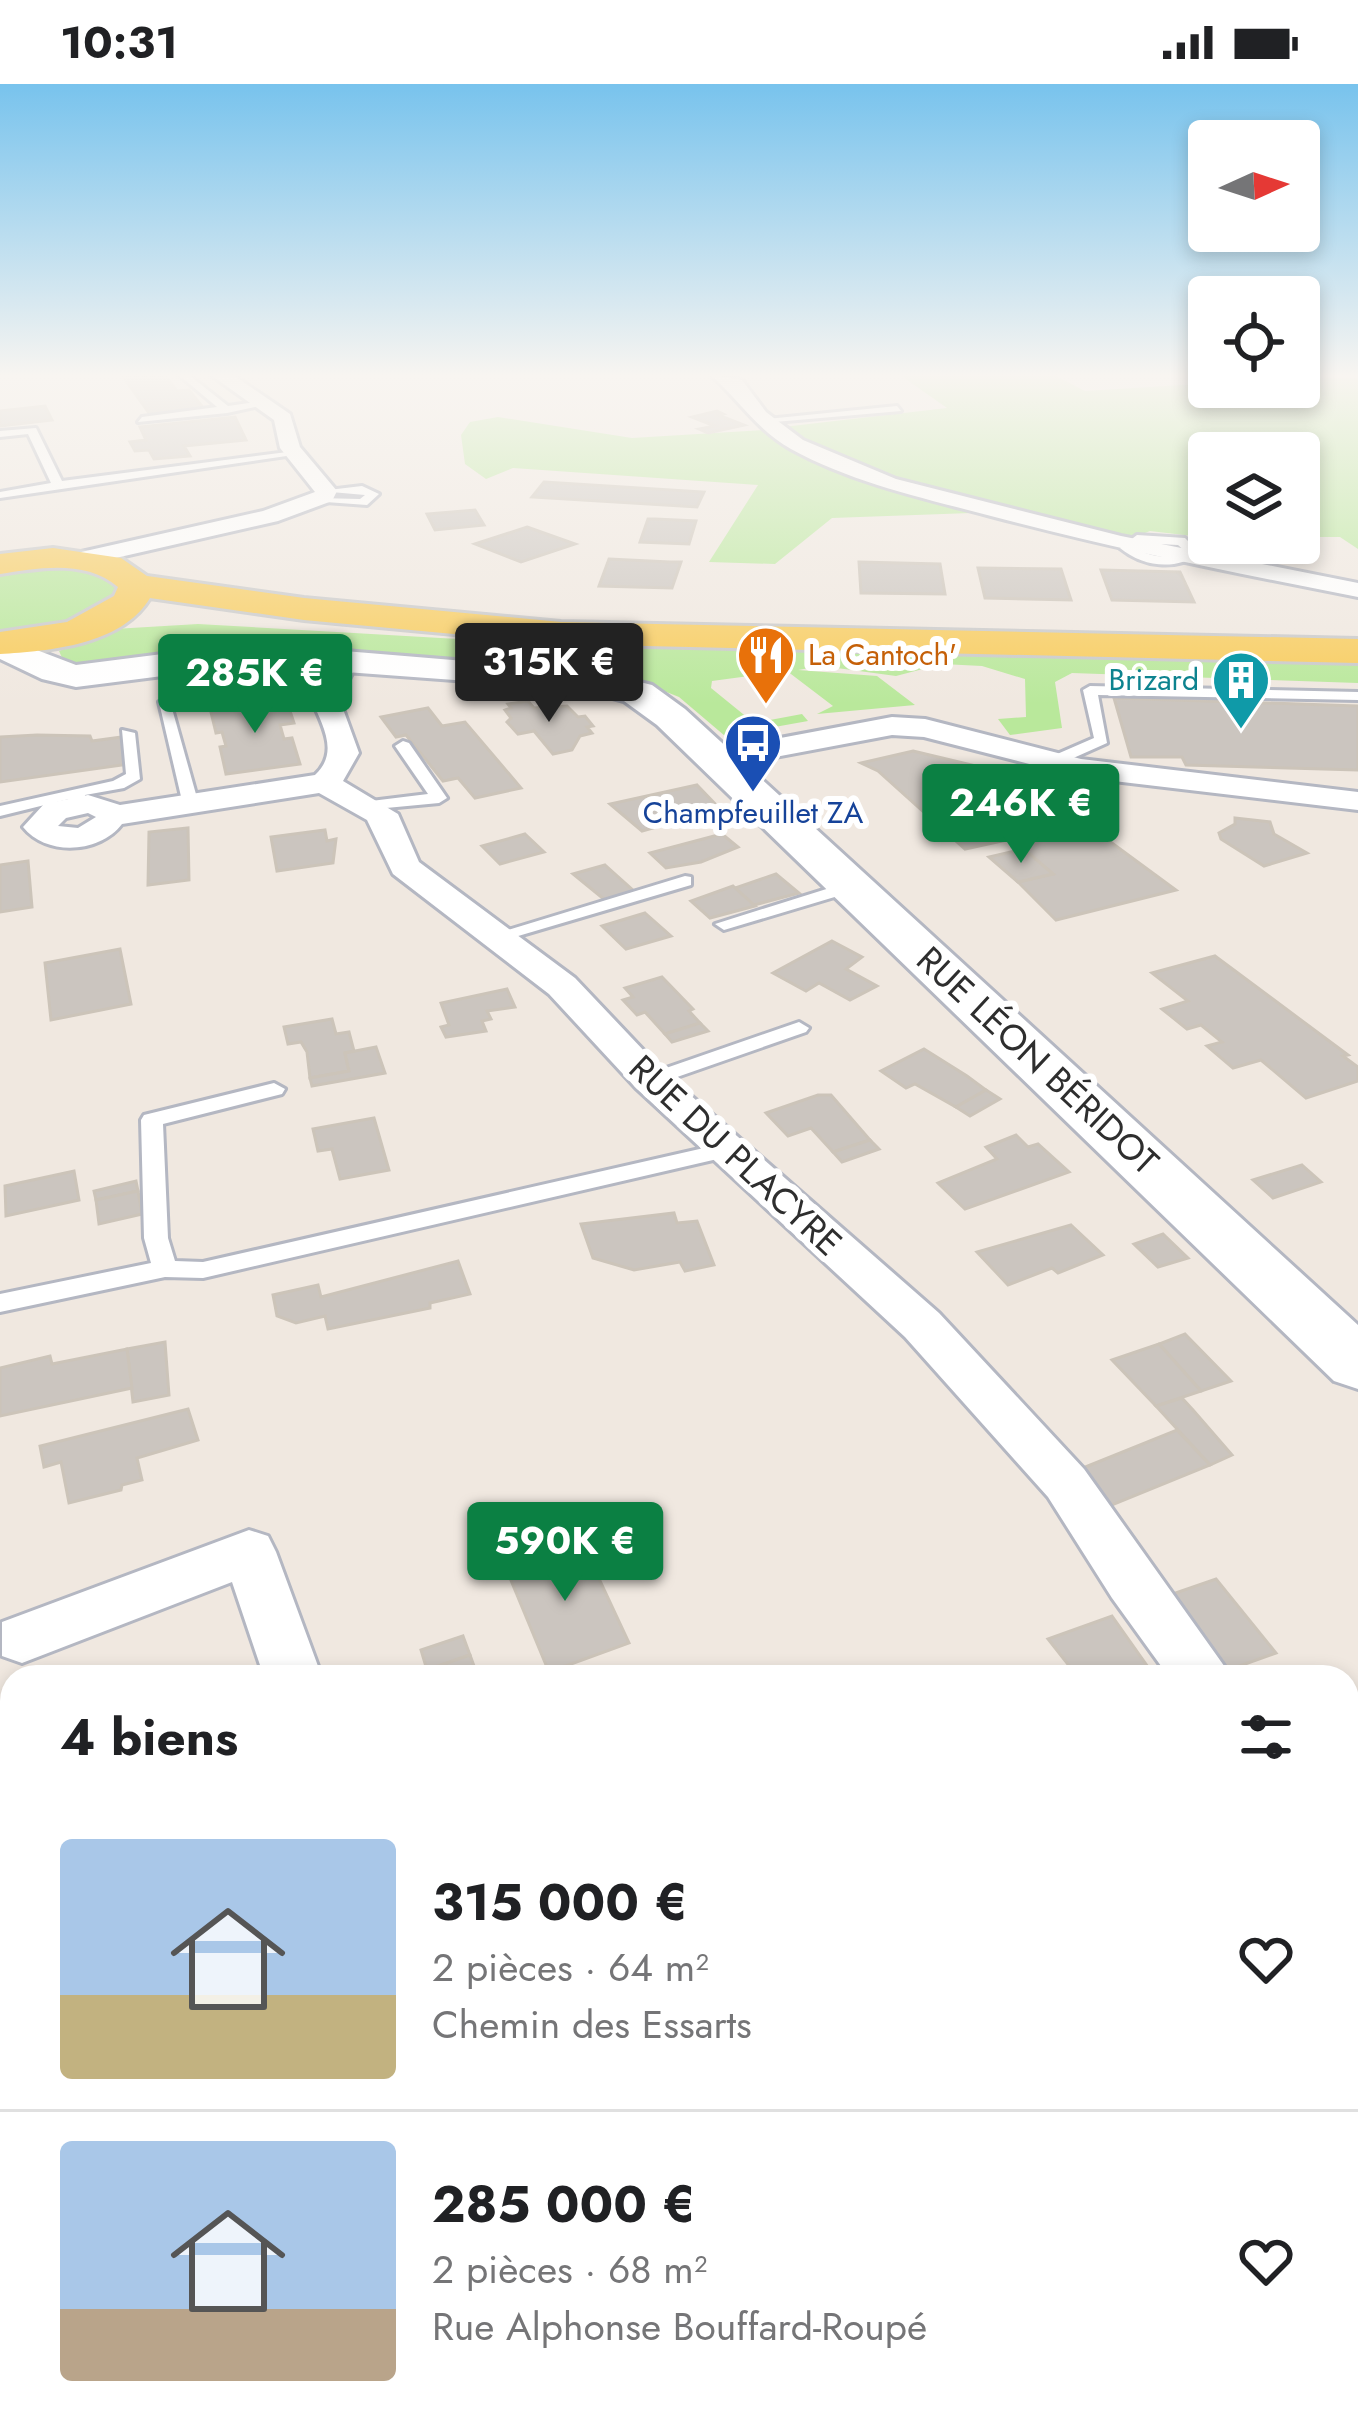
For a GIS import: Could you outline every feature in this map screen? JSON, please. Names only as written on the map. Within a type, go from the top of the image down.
[{"type":"main road","points":[[0,563],[76,560],[188,595],[428,623]]},
{"type":"main road","points":[[0,645],[50,651],[104,621],[135,596],[127,577]]},
{"type":"main road","points":[[104,621],[194,614],[561,633],[1358,651]]},
{"type":"street","points":[[76,560],[322,496],[315,485]]},
{"type":"street","points":[[895,485],[1126,544],[1358,590]]},
{"type":"street","points":[[127,577],[132,556],[168,539]]},
{"type":"street","name":"RUE LÉON BÉRIDOT","points":[[50,651],[59,674],[96,676],[238,654],[616,686],[651,702],[1358,1364]]},
{"type":"street","points":[[112,816],[105,808],[77,798],[46,816],[39,827],[49,836],[72,838],[96,832],[112,816],[324,783],[341,770],[345,759],[344,743],[325,698],[345,662]]},
{"type":"street","points":[[716,759],[892,726],[925,728],[1054,761],[1167,781],[1358,801]]},
{"type":"street","points":[[324,783],[371,806]]},
{"type":"street","name":"RUE DU PLACYRE","points":[[371,806],[387,820],[405,867],[501,935],[562,986],[650,1080],[922,1325],[1050,1465],[1194,1665]]},
{"type":"street","points":[[22,1640],[249,1552],[289,1665]]},
{"type":"lane","points":[[0,495],[58,485]]},
{"type":"lane","points":[[1054,761],[1102,740],[1090,690],[1358,696]]},
{"type":"lane","points":[[164,705],[191,806]]},
{"type":"lane","points":[[0,811],[77,798],[134,776],[127,733]]},
{"type":"lane","points":[[371,806],[439,798],[404,746]]},
{"type":"lane","points":[[501,935],[685,881]]},
{"type":"lane","points":[[724,924],[852,886]]},
{"type":"lane","points":[[650,1080],[800,1028]]},
{"type":"lane","points":[[165,1269],[156,1238],[152,1120],[274,1089]]},
{"type":"lane","points":[[0,1304],[165,1269],[203,1270],[726,1150]]},
{"type":"green space","points":[[753,485],[1188,485],[1188,536],[1150,531],[1120,543],[999,512],[832,518],[775,564],[709,562],[758,485]]},
{"type":"green space","points":[[1320,485],[1358,485],[1358,549],[1340,537],[1320,537]]},
{"type":"green space","points":[[0,567],[89,568],[118,582],[120,593],[73,625],[0,638]]},
{"type":"green space","points":[[198,624],[563,645],[1358,665],[1358,683],[1072,673],[1055,682],[1062,728],[1010,735],[998,719],[1026,717],[1025,679],[982,666],[942,664],[896,676],[822,666],[798,670],[877,676],[915,705],[817,714],[833,706],[787,671],[712,681],[711,688],[754,723],[802,714],[808,721],[725,736],[679,697],[621,674],[277,643],[217,644],[116,669],[63,660],[59,651],[114,629]]},
{"type":"building","points":[[542,485],[704,492],[697,507],[532,497]]},
{"type":"building","points":[[475,510],[484,525],[435,530],[427,514]]},
{"type":"building","points":[[648,519],[696,521],[689,544],[640,542]]},
{"type":"building","points":[[527,527],[575,544],[521,562],[475,544]]},
{"type":"building","points":[[609,559],[681,562],[672,588],[599,586]]},
{"type":"building","points":[[859,562],[940,564],[945,594],[861,593]]},
{"type":"building","points":[[978,568],[1061,569],[1071,600],[985,598]]},
{"type":"building","points":[[1101,570],[1180,572],[1194,602],[1112,600]]},
{"type":"building","name":"Brizard","points":[[1114,698],[1358,706],[1358,770],[1186,765],[1182,757],[1131,757]]},
{"type":"building","points":[[286,699],[294,723],[280,725],[284,739],[292,738],[300,764],[226,774],[220,747],[226,746],[222,732],[216,733],[210,708]]},
{"type":"building","points":[[528,701],[534,708],[567,706],[578,717],[585,716],[592,733],[580,736],[572,750],[553,754],[534,731],[518,734],[507,722],[511,718],[505,710],[511,708],[508,704]]},
{"type":"building","points":[[428,708],[442,726],[465,722],[521,788],[475,798],[458,778],[443,781],[406,735],[396,737],[381,717]]},
{"type":"building","points":[[90,736],[92,741],[122,737],[129,764],[0,782],[0,737]]},
{"type":"building","points":[[913,751],[1022,777],[1176,890],[1056,920],[1018,882],[1053,874],[1011,839],[965,849],[878,771],[861,763]]},
{"type":"building","points":[[697,785],[720,809],[642,831],[610,804]]},
{"type":"building","points":[[1235,818],[1270,822],[1274,834],[1307,853],[1264,866],[1221,839],[1219,833],[1235,824]]},
{"type":"building","points":[[188,828],[189,880],[148,885],[149,832]]},
{"type":"building","points":[[325,830],[327,841],[336,839],[333,863],[277,871],[271,837]]},
{"type":"building","points":[[525,834],[544,852],[500,864],[482,846]]},
{"type":"building","points":[[722,834],[738,847],[701,862],[666,868],[650,853]]},
{"type":"building","points":[[1024,849],[1053,874],[1018,882],[989,857]]},
{"type":"building","points":[[28,861],[32,907],[0,912],[0,865]]},
{"type":"building","points":[[605,865],[634,891],[605,900],[573,874]]},
{"type":"building","points":[[776,874],[799,893],[754,905],[735,888]]},
{"type":"building","points":[[733,886],[755,906],[710,918],[691,901]]},
{"type":"building","points":[[645,913],[671,936],[626,949],[602,926]]},
{"type":"building","points":[[832,941],[862,957],[846,969],[877,986],[850,1000],[819,983],[806,991],[773,973]]},
{"type":"building","points":[[120,949],[131,1004],[51,1020],[45,963]]},
{"type":"building","points":[[1215,956],[1348,1055],[1343,1056],[1358,1067],[1358,1081],[1306,1098],[1261,1060],[1233,1068],[1207,1046],[1222,1042],[1201,1025],[1187,1029],[1162,1009],[1188,1001],[1152,973]]},
{"type":"building","points":[[662,977],[700,1023],[665,1034],[645,1012],[637,1015],[623,1000],[633,997],[625,988]]},
{"type":"building","points":[[507,989],[515,1007],[487,1011],[491,1019],[482,1021],[486,1031],[446,1037],[441,1027],[449,1025],[441,1003]]},
{"type":"building","points":[[332,1019],[336,1034],[349,1032],[354,1051],[345,1053],[349,1071],[310,1078],[307,1052],[301,1042],[288,1044],[284,1027]]},
{"type":"building","points":[[700,1023],[708,1031],[672,1042],[665,1034]]},
{"type":"building","points":[[376,1047],[385,1073],[312,1086],[310,1078],[349,1071],[345,1053]]},
{"type":"building","points":[[924,1049],[986,1090],[956,1107],[915,1084],[906,1088],[881,1071]]},
{"type":"building","points":[[986,1090],[1000,1099],[970,1116],[956,1107]]},
{"type":"building","points":[[831,1095],[870,1140],[833,1152],[811,1128],[788,1136],[766,1113]]},
{"type":"building","points":[[374,1118],[389,1170],[340,1179],[332,1149],[318,1151],[313,1129]]},
{"type":"building","points":[[1016,1135],[1028,1147],[1038,1144],[1069,1172],[965,1209],[938,1183],[997,1159],[986,1147]]},
{"type":"building","points":[[870,1140],[879,1149],[842,1162],[833,1152]]},
{"type":"building","points":[[1302,1165],[1321,1182],[1273,1198],[1253,1180]]},
{"type":"building","points":[[74,1171],[79,1200],[6,1216],[5,1186]]},
{"type":"building","points":[[136,1181],[138,1191],[96,1200],[94,1191]]},
{"type":"building","points":[[138,1191],[142,1214],[99,1224],[96,1200]]},
{"type":"building","points":[[674,1213],[677,1223],[697,1221],[714,1265],[685,1271],[680,1262],[634,1270],[593,1258],[581,1224]]},
{"type":"building","points":[[1071,1225],[1103,1255],[1058,1273],[1052,1268],[1008,1285],[977,1252]]},
{"type":"building","points":[[1163,1234],[1188,1258],[1158,1267],[1134,1244]]},
{"type":"building","points":[[458,1261],[470,1294],[430,1303],[430,1308],[328,1329],[325,1316],[296,1323],[277,1316],[273,1295],[318,1285],[321,1297]]},
{"type":"building","points":[[1185,1334],[1231,1381],[1201,1391],[1159,1344]]},
{"type":"building","points":[[165,1342],[169,1395],[133,1402],[127,1349]]},
{"type":"building","points":[[1159,1344],[1201,1391],[1156,1406],[1112,1360]]},
{"type":"building","points":[[127,1349],[132,1388],[0,1416],[0,1368],[50,1356],[52,1364]]},
{"type":"building","points":[[1182,1398],[1232,1455],[1210,1465],[1156,1406]]},
{"type":"building","points":[[188,1409],[198,1440],[137,1458],[142,1480],[122,1485],[121,1490],[69,1503],[61,1462],[44,1467],[40,1446]]},
{"type":"building","points":[[1177,1430],[1210,1465],[1102,1509],[1073,1472]]},
{"type":"building","points":[[579,1536],[629,1643],[568,1665],[546,1665],[503,1561]]},
{"type":"building","points":[[1216,1579],[1276,1653],[1243,1665],[1217,1665],[1164,1597]]},
{"type":"building","points":[[1112,1616],[1147,1665],[1069,1665],[1048,1639]]},
{"type":"building","points":[[463,1636],[470,1655],[426,1665],[421,1650]]},
{"type":"building","points":[[470,1655],[474,1665],[441,1665]]},
{"type":"place","name":"La Cantoch'","points":[[766,706]]},
{"type":"place","name":"Brizard","points":[[1241,731]]},
{"type":"place","name":"Champfeuillet ZA","points":[[753,794]]}]
